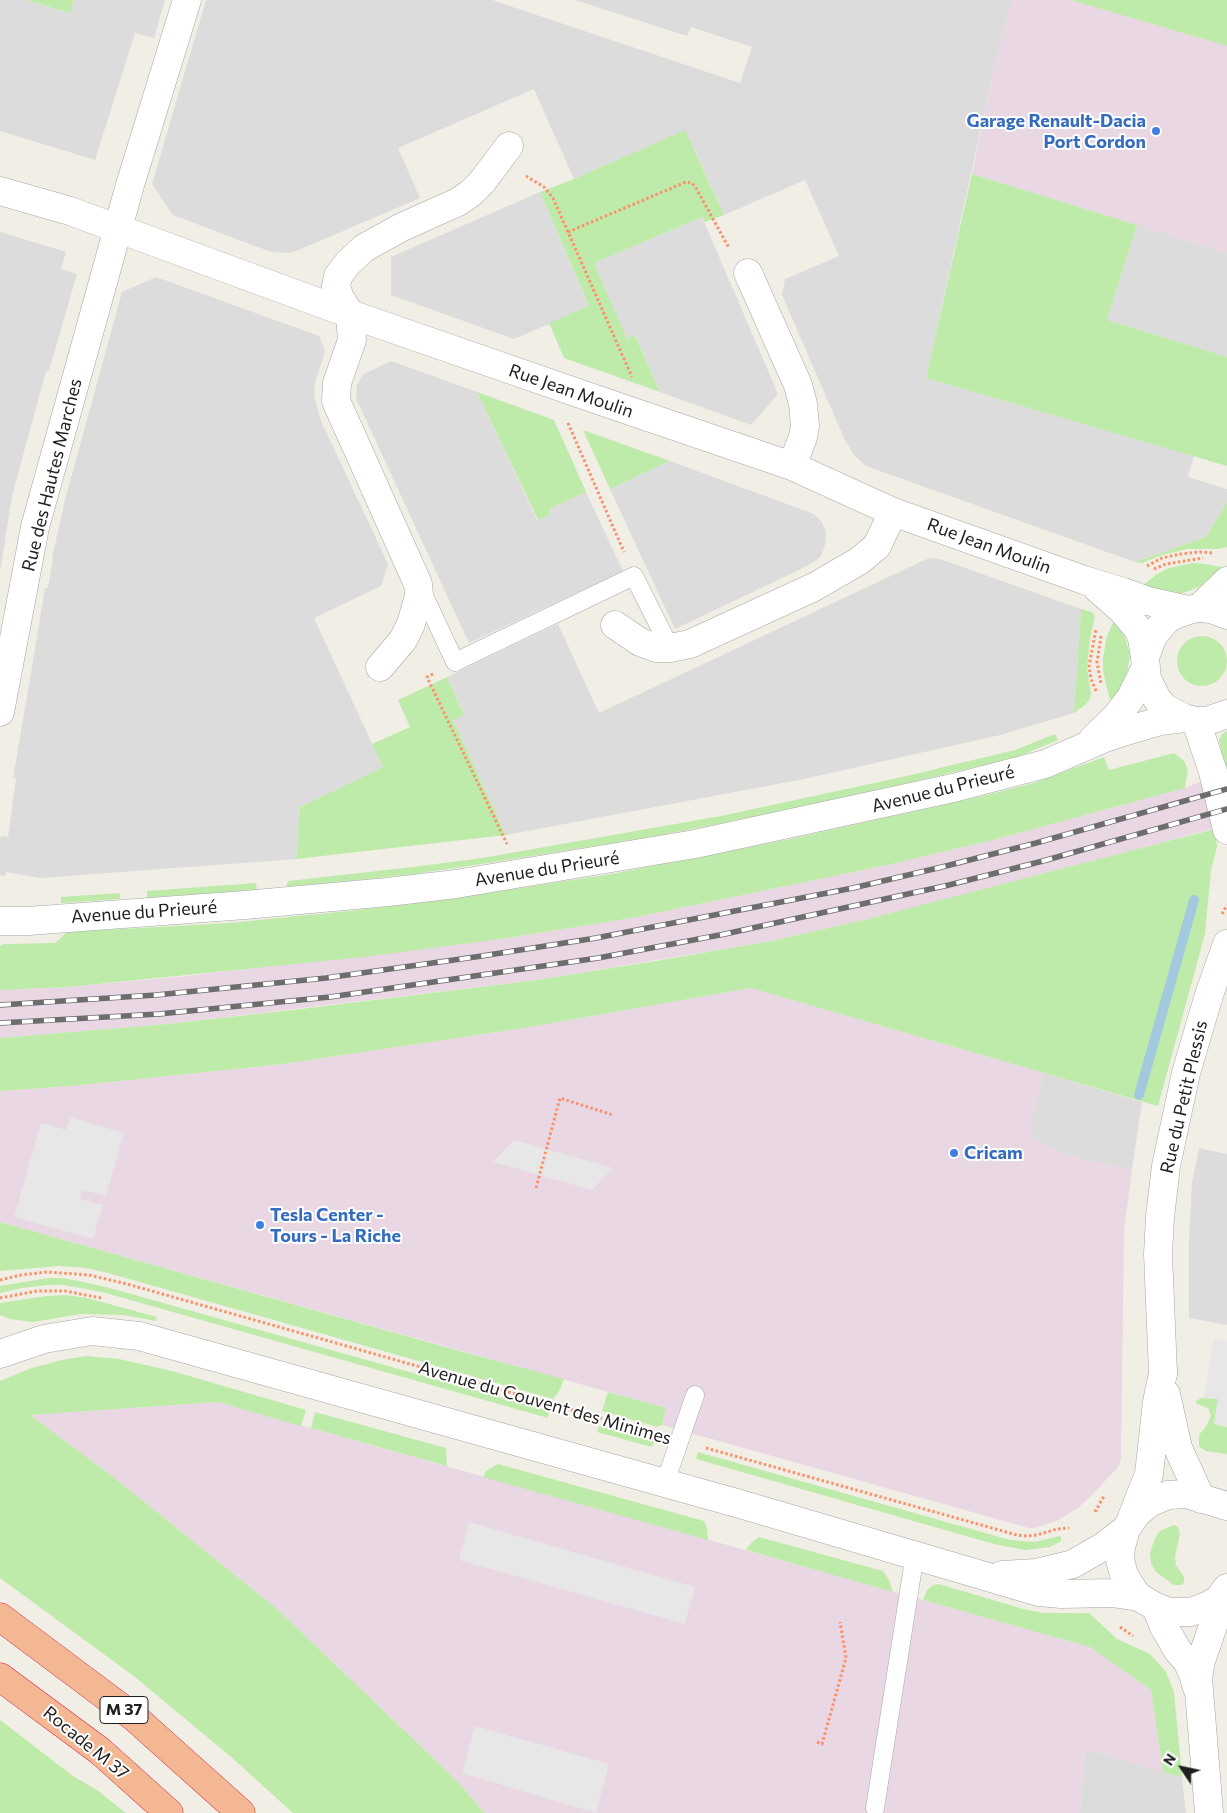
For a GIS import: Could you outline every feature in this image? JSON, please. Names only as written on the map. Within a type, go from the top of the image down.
[{"type":"highway","name":"M 37","points":[[0,1617],[135,1718],[241,1813]]},
{"type":"highway","name":"Rocade M 37","points":[[0,1676],[100,1751],[169,1813]]},
{"type":"street","name":"Rue des Hautes Marches","points":[[0,712],[34,527],[130,185],[187,0]]},
{"type":"street","points":[[380,667],[403,640],[411,624],[419,596],[418,584],[336,401],[337,383],[352,340],[350,314],[340,298],[336,287],[338,276],[364,248],[402,227],[458,202],[470,193],[482,182],[510,146]]},
{"type":"street","name":"Rue Jean Moulin","points":[[0,191],[70,211],[350,314],[792,466],[893,512],[1084,580],[1104,593],[1194,609],[1210,609],[1227,615]]},
{"type":"street","points":[[748,273],[798,385],[803,404],[805,426],[792,466]]},
{"type":"street","points":[[615,625],[640,642],[656,648],[670,648],[690,644],[814,587],[844,570],[877,546],[893,512]]},
{"type":"street","name":"Avenue du Prieuré","points":[[1082,748],[1100,734],[1130,699],[1145,663],[1152,636],[1167,620],[1194,609],[1227,581]]},
{"type":"street","name":"Rue Jean Moulin","points":[[1119,597],[1142,638],[1147,680],[1157,699],[1165,708],[1190,720]]},
{"type":"street","name":"Avenue du Prieuré","points":[[0,921],[245,905],[388,892],[485,879],[695,844],[953,788],[1045,764],[1105,738],[1151,724],[1207,720],[1227,714]]},
{"type":"street","points":[[1190,720],[1213,772],[1227,830]]},
{"type":"street","name":"Rue du Petit Plessis","points":[[1211,1502],[1178,1448],[1163,1372],[1158,1254],[1166,1166],[1177,1109],[1209,995],[1227,944]]},
{"type":"street","points":[[0,1354],[44,1339],[92,1331],[138,1336],[915,1554],[1039,1592],[1060,1594],[1112,1593],[1148,1602],[1187,1661],[1193,1674],[1199,1697]]},
{"type":"street","name":"Rue du Petit Plessis","points":[[1127,1527],[1149,1474],[1157,1402],[1163,1372]]},
{"type":"street","points":[[983,1574],[1013,1575],[1036,1573],[1073,1564],[1104,1546],[1127,1527],[1137,1513],[1151,1502],[1168,1495],[1187,1494],[1211,1502],[1224,1514],[1227,1520]]},
{"type":"street","points":[[1127,1527],[1121,1547],[1120,1560],[1124,1575],[1133,1590],[1148,1602],[1168,1612],[1191,1612],[1209,1605],[1223,1593]]},
{"type":"street","points":[[1209,1813],[1198,1678],[1201,1661],[1223,1593]]},
{"type":"lane","points":[[418,584],[455,662],[634,576],[670,648]]},
{"type":"lane","points":[[665,1483],[694,1395]]},
{"type":"lane","points":[[875,1808],[915,1554]]},
{"type":"path","points":[[510,146],[519,171],[544,187],[552,198],[650,418]]},
{"type":"path","points":[[568,232],[686,182],[696,188],[726,244],[748,273]]},
{"type":"path","points":[[559,386],[568,424],[634,576]]},
{"type":"path","points":[[1102,689],[1097,662],[1102,632],[1119,597],[1139,572],[1162,558],[1180,554],[1200,552],[1220,555]]},
{"type":"path","points":[[1115,718],[1095,691],[1089,666],[1097,626],[1106,610],[1152,569],[1192,558],[1205,558]]},
{"type":"path","name":"Avenue du Prieuré","points":[[455,662],[427,677],[508,847],[499,848]]},
{"type":"path","points":[[536,1188],[560,1098],[613,1115]]},
{"type":"path","name":"Avenue du Couvent des Minimes","points":[[0,1280],[46,1272],[89,1275],[1017,1535],[1038,1535],[1057,1529],[1073,1528]]},
{"type":"path","points":[[817,1742],[822,1744],[846,1658],[840,1622]]},
{"type":"shaded area","points":[[0,0],[25,0],[69,13],[74,0],[165,0],[154,38],[135,33],[95,160],[0,131]]},
{"type":"shaded area","points":[[206,0],[492,0],[740,83],[752,47],[691,27],[687,36],[575,0],[1012,0],[996,60],[926,378],[1194,456],[1188,477],[1227,489],[1227,502],[1206,537],[1135,562],[866,466],[854,455],[844,438],[782,295],[785,279],[839,256],[805,180],[724,215],[694,148],[640,150],[574,179],[534,89],[398,148],[420,198],[296,251],[288,253],[271,252],[173,215],[152,184]]},
{"type":"shaded area","points":[[1012,0],[1071,0],[1227,46],[1227,253],[972,174],[996,60]]},
{"type":"shaded area","points":[[540,192],[589,307],[514,339],[391,295],[391,257]]},
{"type":"shaded area","points":[[702,217],[778,394],[751,425],[660,392],[636,336],[627,340],[594,263]]},
{"type":"shaded area","points":[[1137,225],[1227,253],[1227,357],[1107,320]]},
{"type":"shaded area","points":[[0,232],[66,252],[61,269],[77,274],[49,371],[46,371],[12,496],[0,572]]},
{"type":"shaded area","points":[[156,277],[319,336],[325,351],[315,383],[314,396],[321,421],[388,564],[381,586],[314,618],[383,767],[300,807],[296,859],[41,878],[6,872],[5,876],[0,875],[1,836],[8,837],[16,779],[13,778],[45,588],[48,588],[52,558],[65,500],[122,292]]},
{"type":"shaded area","points":[[391,361],[477,392],[537,520],[542,518],[549,509],[586,492],[623,571],[469,643],[356,398],[357,385],[364,374]]},
{"type":"shaded area","points":[[670,461],[814,514],[822,522],[826,532],[825,545],[821,556],[803,568],[675,629],[610,489]]},
{"type":"shaded area","points":[[929,558],[940,559],[1081,609],[1074,713],[1000,735],[804,779],[506,835],[453,720],[464,714],[447,677],[558,624],[599,713]]},
{"type":"shaded area","points":[[1227,771],[1227,825],[1015,882],[771,941],[537,980],[168,1024],[0,1038],[0,990],[68,987],[178,977],[508,938],[637,917],[887,865],[993,840],[1185,788]]},
{"type":"shaded area","points":[[751,988],[1044,1073],[1030,1121],[1031,1136],[1060,1153],[1083,1160],[1132,1169],[1124,1231],[1121,1459],[1118,1467],[1078,1508],[1056,1521],[1029,1528],[662,1425],[666,1408],[0,1222],[0,1091],[72,1086],[283,1064],[524,1028]]},
{"type":"shaded area","points":[[1044,1073],[1142,1102],[1132,1169],[1083,1160],[1060,1153],[1031,1136],[1030,1121]]},
{"type":"shaded area","points":[[70,1117],[124,1133],[106,1196],[82,1190],[80,1199],[103,1205],[93,1239],[14,1217],[41,1123],[66,1130]]},
{"type":"shaded area","points":[[514,1140],[613,1168],[592,1190],[493,1162]]},
{"type":"shaded area","points":[[1199,1148],[1227,1154],[1227,1325],[1189,1318],[1189,1240],[1192,1183]]},
{"type":"shaded area","points":[[1214,1338],[1227,1341],[1227,1427],[1214,1424],[1218,1399],[1204,1398]]},
{"type":"shaded area","points":[[218,1402],[1090,1647],[1151,1690],[1163,1772],[1085,1749],[1080,1813],[485,1813],[454,1778],[276,1608],[112,1476],[29,1415]]},
{"type":"shaded area","points":[[469,1522],[695,1587],[685,1624],[459,1560]]},
{"type":"shaded area","points":[[475,1726],[609,1764],[596,1813],[462,1773]]},
{"type":"shaded area","points":[[1085,1749],[1182,1777],[1186,1813],[1080,1813]]},
{"type":"green space","points":[[26,0],[74,0],[70,13]]},
{"type":"green space","points":[[1071,0],[1227,0],[1227,46],[1108,11]]},
{"type":"green space","points":[[685,130],[724,215],[705,222],[702,217],[594,263],[627,339],[635,335],[660,392],[564,358],[549,323],[589,306],[540,192]]},
{"type":"green space","points":[[972,174],[1137,225],[1107,320],[1227,357],[1227,466],[926,378]]},
{"type":"green space","points":[[477,392],[554,420],[586,492],[549,509],[551,514],[538,520]]},
{"type":"green space","points":[[583,430],[670,461],[610,489]]},
{"type":"green space","points":[[1227,502],[1227,547],[1218,549],[1187,549],[1162,555],[1142,563],[1135,562],[1206,537]]},
{"type":"green space","points":[[1193,563],[1222,567],[1199,587],[1183,593],[1173,594],[1142,586],[1157,574],[1169,568]]},
{"type":"green space","points":[[1081,609],[1092,612],[1095,616],[1087,668],[1091,693],[1090,699],[1086,704],[1074,713]]},
{"type":"green space","points":[[1115,618],[1123,632],[1130,654],[1127,676],[1113,703],[1109,697],[1103,671],[1103,658],[1107,636]]},
{"type":"green space","points":[[1197,636],[1207,636],[1220,643],[1227,656],[1227,666],[1220,679],[1207,686],[1197,686],[1188,682],[1181,675],[1177,666],[1177,656],[1181,647],[1188,640]]},
{"type":"green space","points":[[447,677],[464,715],[453,720],[506,835],[296,859],[300,807],[383,767],[372,744],[410,727],[398,700]]},
{"type":"green space","points":[[1227,731],[1227,771],[1222,773],[1222,755],[1219,740],[1222,734]]},
{"type":"green space","points":[[1055,734],[1058,740],[1017,757],[900,785],[723,823],[651,837],[482,864],[414,874],[286,888],[288,881],[482,858],[721,816],[898,778],[1015,750]]},
{"type":"green space","points":[[1174,753],[1184,761],[1188,770],[1185,788],[993,840],[887,865],[637,917],[508,938],[364,957],[68,987],[0,990],[0,946],[4,944],[55,943],[67,932],[229,923],[358,910],[468,896],[611,874],[790,839],[978,797],[1034,783],[1104,757],[1109,770]]},
{"type":"green space","points":[[1215,829],[1217,847],[1211,870],[1205,934],[1158,1106],[751,988],[524,1028],[283,1064],[72,1086],[0,1091],[0,1038],[168,1024],[301,1009],[537,980],[662,960],[771,941],[864,920]]},
{"type":"green space","points":[[256,883],[257,890],[147,898],[147,891]]},
{"type":"green space","points":[[120,893],[120,899],[61,903],[61,897]]},
{"type":"green space","points":[[0,1222],[564,1379],[553,1399],[108,1273],[86,1268],[60,1266],[0,1271]]},
{"type":"green space","points":[[48,1278],[64,1278],[106,1287],[549,1411],[548,1418],[102,1292],[64,1285],[49,1285],[0,1293],[0,1286]]},
{"type":"green space","points":[[65,1295],[87,1298],[157,1317],[156,1321],[123,1315],[81,1314],[33,1322],[10,1319],[0,1315],[0,1303]]},
{"type":"green space","points":[[86,1356],[119,1359],[172,1371],[306,1410],[301,1426],[218,1402],[30,1415],[112,1476],[276,1608],[454,1778],[485,1813],[293,1813],[230,1756],[135,1677],[0,1578],[0,1381],[29,1369],[61,1360]]},
{"type":"green space","points":[[608,1392],[666,1408],[662,1425],[657,1427],[602,1411]]},
{"type":"green space","points":[[1201,1398],[1218,1399],[1214,1424],[1227,1427],[1227,1454],[1206,1451],[1199,1445],[1199,1435],[1211,1416],[1208,1408],[1197,1404],[1196,1401]]},
{"type":"green space","points":[[315,1412],[446,1448],[447,1466],[311,1428]]},
{"type":"green space","points":[[599,1426],[654,1441],[652,1447],[597,1432]]},
{"type":"green space","points":[[698,1452],[1010,1540],[1035,1542],[1059,1536],[1061,1541],[1050,1547],[1025,1550],[994,1544],[696,1459]]},
{"type":"green space","points":[[498,1464],[704,1521],[708,1540],[483,1477],[486,1471]]},
{"type":"green space","points":[[1174,1525],[1178,1527],[1180,1533],[1175,1557],[1176,1565],[1184,1577],[1182,1585],[1174,1585],[1156,1572],[1151,1563],[1150,1553],[1155,1538],[1160,1531]]},
{"type":"green space","points":[[759,1537],[883,1571],[889,1580],[893,1592],[746,1550]]},
{"type":"green space","points":[[939,1584],[1023,1609],[1043,1613],[1089,1613],[1117,1639],[1150,1654],[1166,1672],[1174,1692],[1182,1777],[1163,1772],[1151,1690],[1090,1647],[923,1600],[927,1590],[933,1585]]},
{"type":"green space","points":[[0,1720],[73,1776],[97,1790],[126,1813],[0,1813]]},
{"type":"waterway","points":[[1139,1095],[1194,900]]},
{"type":"railway","points":[[0,1005],[156,995],[326,978],[596,938],[853,888],[942,867],[1036,843],[1227,789]]},
{"type":"railway","points":[[0,1023],[159,1014],[330,997],[598,958],[725,934],[949,885],[1043,861],[1227,809]]},
{"type":"place","name":"Garage Renault-Dacia Port Cordon","points":[[1156,131]]},
{"type":"place","name":"Cricam","points":[[954,1153]]},
{"type":"place","name":"Tesla Center - Tours - La Riche","points":[[260,1225]]}]
